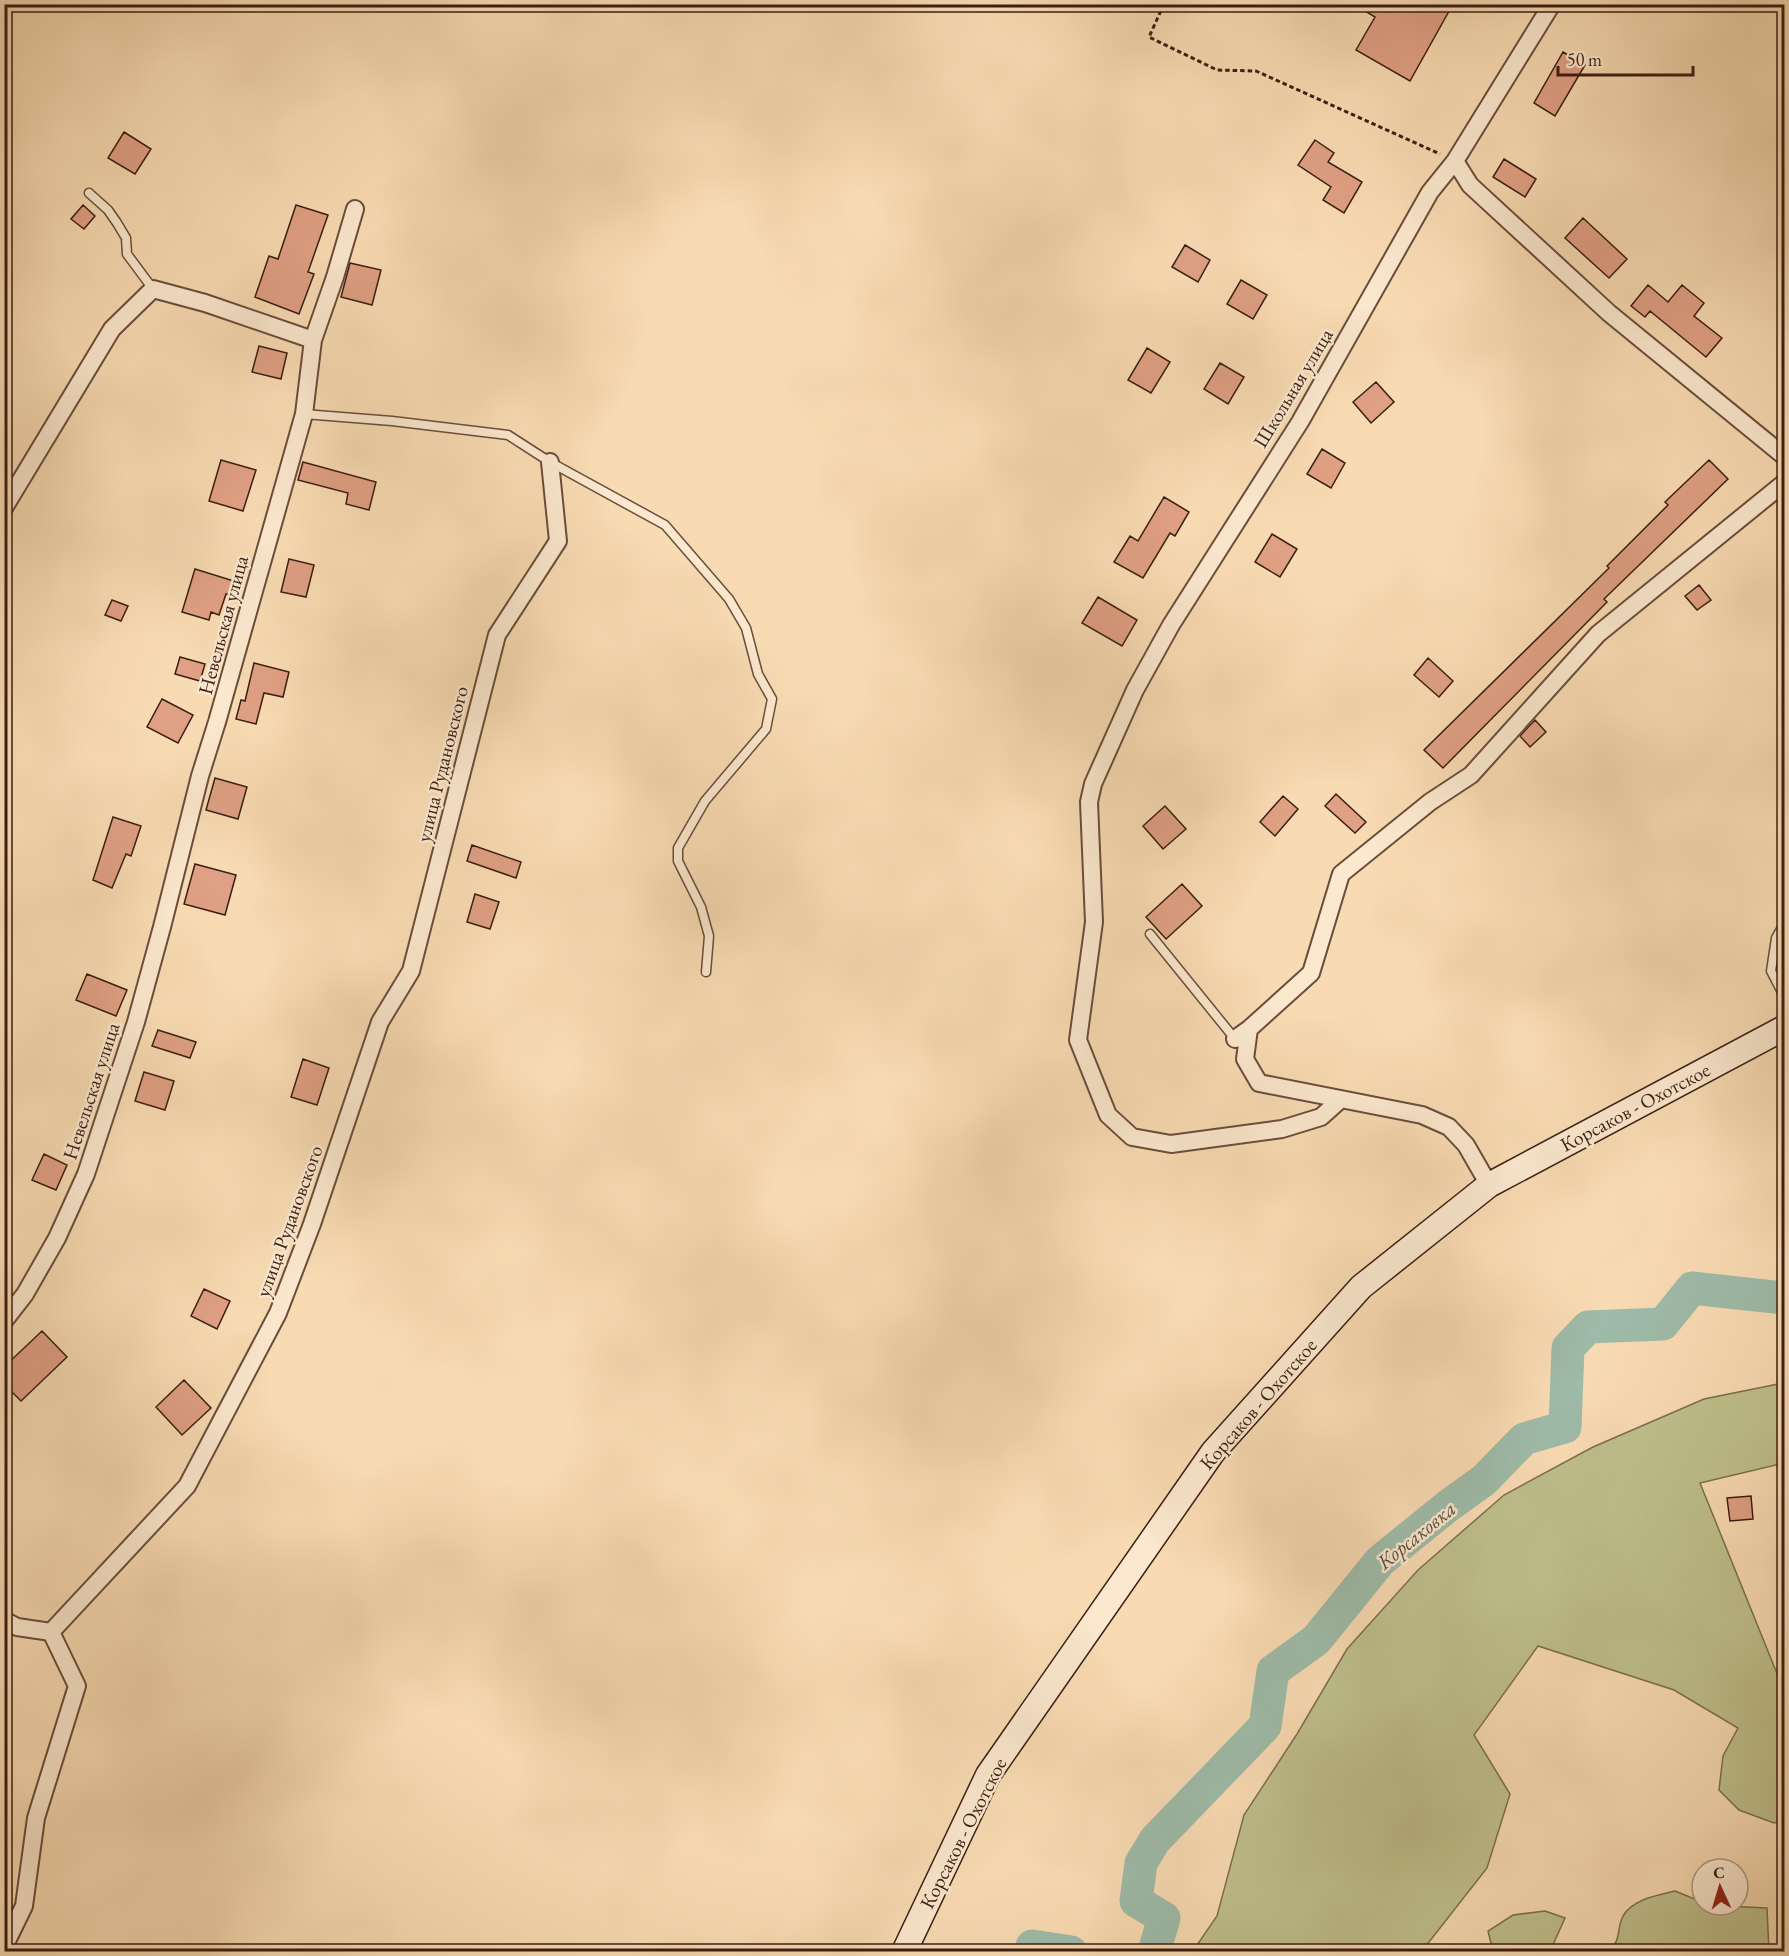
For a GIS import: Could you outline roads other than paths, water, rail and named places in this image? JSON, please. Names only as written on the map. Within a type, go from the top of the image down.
[{"type":"street","name":"Школьная улица","points":[[1340,1100],[1321,1117],[1281,1129],[1171,1144],[1132,1137],[1108,1115],[1078,1040],[1094,922],[1089,802],[1092,784],[1135,690],[1171,625],[1300,422],[1430,192],[1455,161],[1552,4]]},
{"type":"street","points":[[1455,161],[1470,185],[1609,313],[1785,456]]},
{"type":"street","name":"Невельская улица","points":[[4,1321],[24,1294],[57,1238],[89,1164],[136,1022],[200,776],[304,414],[313,340],[355,209]]},
{"type":"street","points":[[4,508],[112,328],[153,289],[205,303],[313,340]]},
{"type":"street","name":"улица Рудановского","points":[[51,1632],[187,1486],[278,1313],[312,1224],[380,1022],[411,971],[497,635],[558,541],[550,462]]},
{"type":"street","points":[[1235,1040],[1311,973],[1341,874],[1430,802],[1471,775],[1598,634],[1785,483]]},
{"type":"street","name":"Корсаков - Охотское","points":[[904,1952],[988,1775],[1213,1452],[1361,1287],[1489,1185],[1785,1028]]},
{"type":"street","points":[[1249,1029],[1245,1059],[1258,1083],[1422,1115],[1449,1127],[1466,1145],[1489,1185]]},
{"type":"street","points":[[4,1620],[17,1627],[51,1632],[77,1686],[36,1818],[24,1906],[4,1947]]},
{"type":"lane","points":[[89,193],[108,210],[117,223],[126,238],[127,254],[153,289]]},
{"type":"lane","points":[[304,414],[392,421],[508,435],[550,462],[665,525],[729,599],[746,628],[758,674],[771,699],[766,729],[705,801],[678,848],[678,861],[701,907],[709,936],[706,972]]},
{"type":"lane","points":[[1785,924],[1776,938],[1771,971],[1785,996]]},
{"type":"lane","points":[[1150,934],[1235,1040]]},
{"type":"waterway","name":"Корсаковка","points":[[1154,1952],[1164,1918],[1136,1901],[1141,1863],[1155,1840],[1265,1726],[1273,1671],[1316,1640],[1380,1561],[1484,1480],[1524,1439],[1565,1427],[1568,1348],[1588,1327],[1663,1324],[1692,1288],[1784,1298]]},
{"type":"waterway","name":"Корсаковка","points":[[1031,1952],[1032,1946],[1071,1952]]}]
